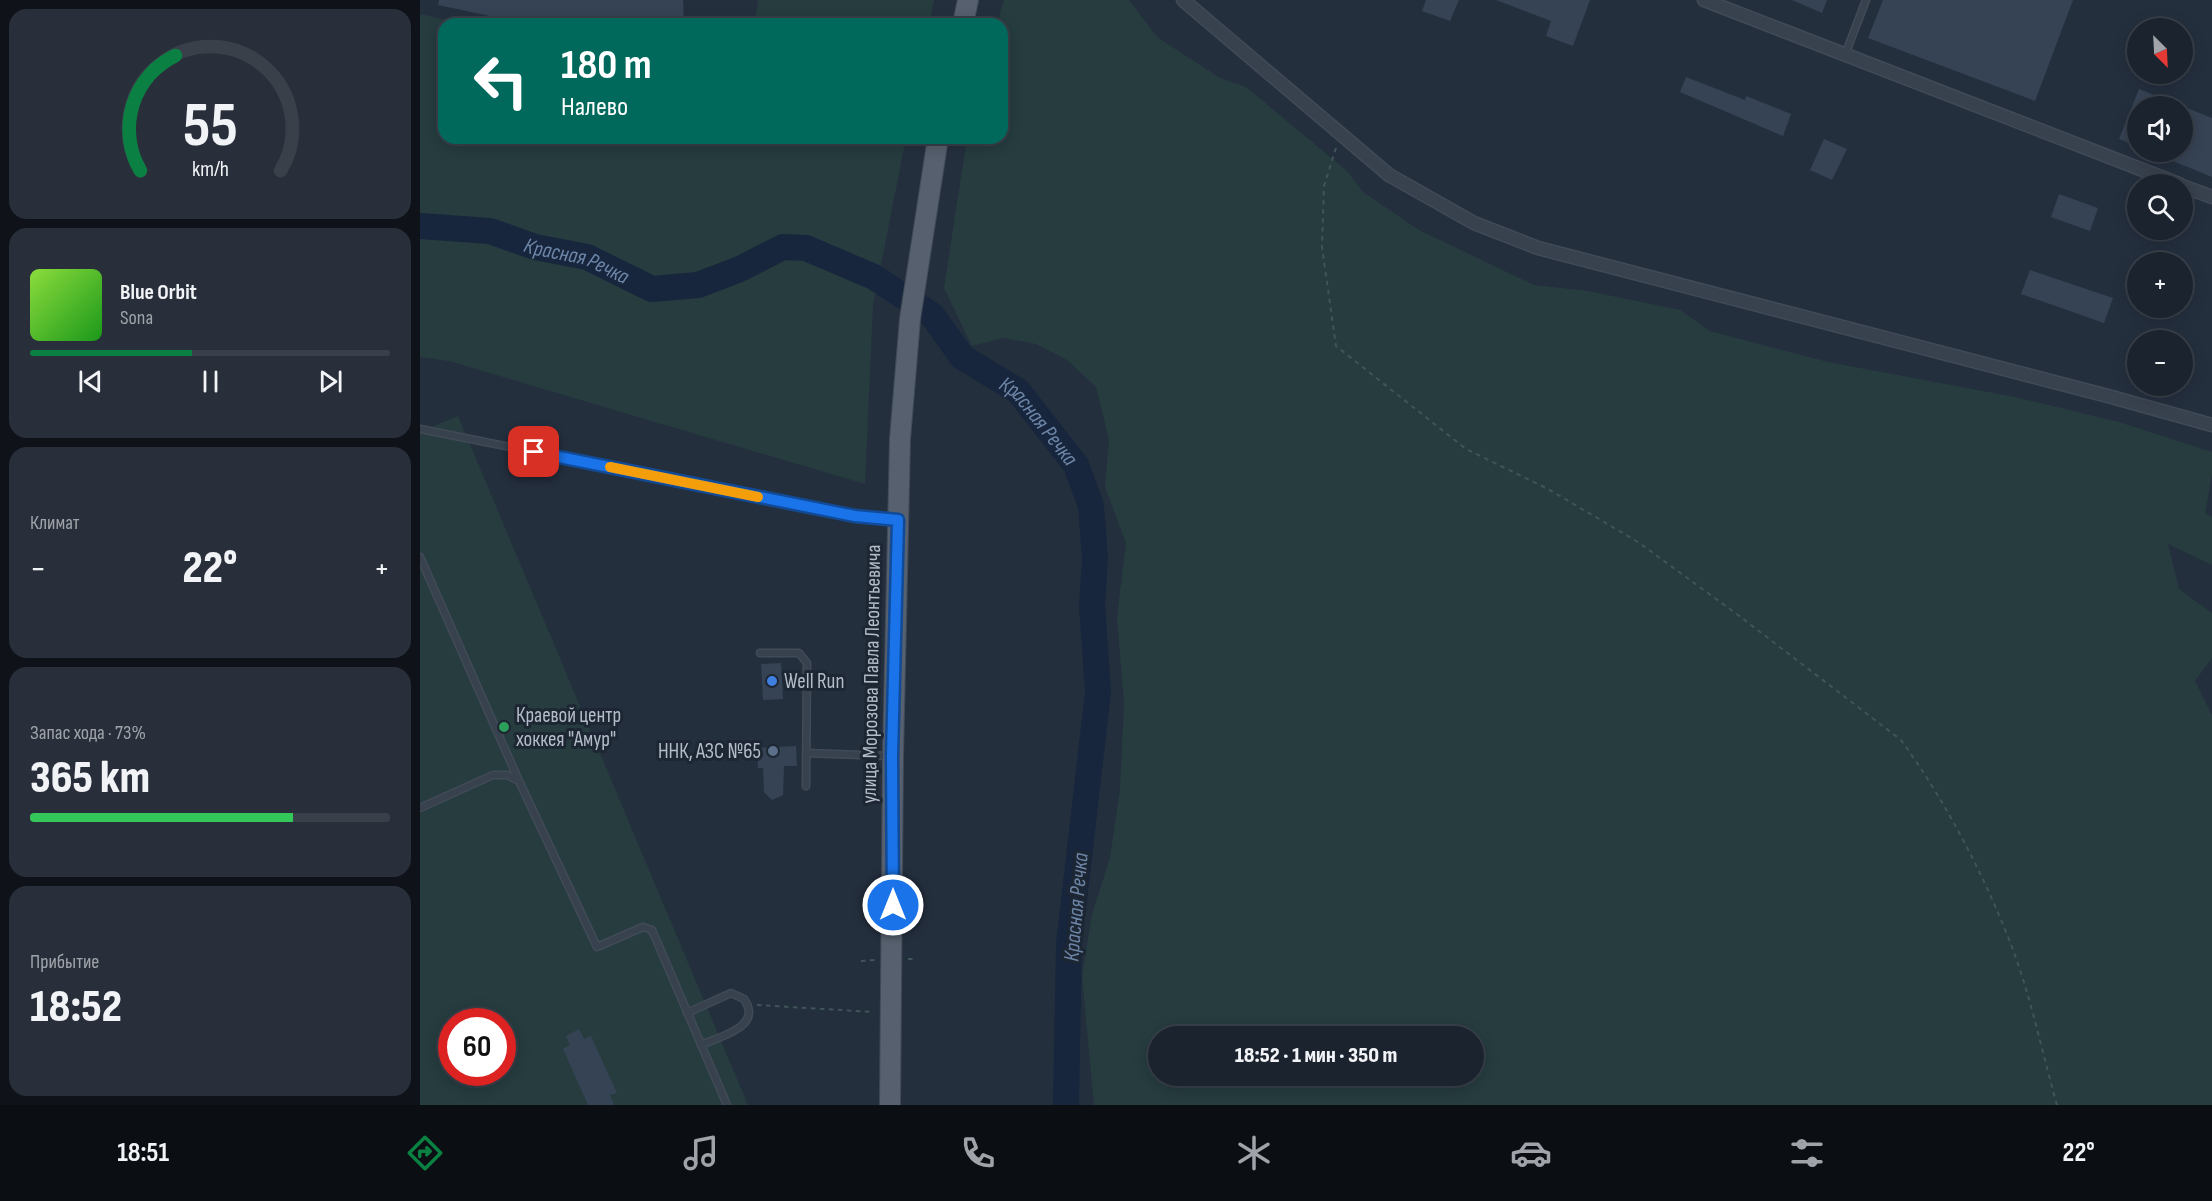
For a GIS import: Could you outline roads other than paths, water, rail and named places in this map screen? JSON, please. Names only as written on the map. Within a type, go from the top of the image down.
[{"type":"main road","points":[[964,18],[968,0]]},
{"type":"main road","name":"улица Морозова Павла Леонтьевича","points":[[890,1105],[892,756],[900,439],[910,319],[937,144]]},
{"type":"street","points":[[1183,0],[1389,175],[1474,223],[1538,248],[2212,425]]},
{"type":"street","points":[[1704,0],[2153,174]]},
{"type":"street","points":[[2193,190],[2212,197]]},
{"type":"lane","points":[[1845,55],[1866,0]]},
{"type":"lane","points":[[420,429],[855,516],[898,520]]},
{"type":"lane","points":[[420,557],[519,782],[597,947],[643,927],[652,930],[727,1105]]},
{"type":"lane","points":[[760,653],[800,653],[807,663],[806,786]]},
{"type":"lane","points":[[806,753],[892,756]]},
{"type":"lane","points":[[420,808],[493,775],[507,775],[519,782]]},
{"type":"lane","points":[[687,1013],[730,993],[738,994],[747,1003],[751,1012],[744,1026],[701,1045]]},
{"type":"waterway","name":"Красная Речка","points":[[420,226],[490,231],[535,247],[587,257],[652,289],[698,285],[740,269],[783,247],[806,248],[874,277],[932,315],[962,357],[1018,391],[1076,465],[1091,506],[1095,559],[1092,605],[1098,692],[1069,944],[1066,1105]]},
{"type":"place","name":"Well Run","points":[[772,681]]},
{"type":"place","name":"Краевой центр хоккея \"Амур\"","points":[[504,727]]},
{"type":"place","name":"ННК, АЗС №65","points":[[773,751]]}]
